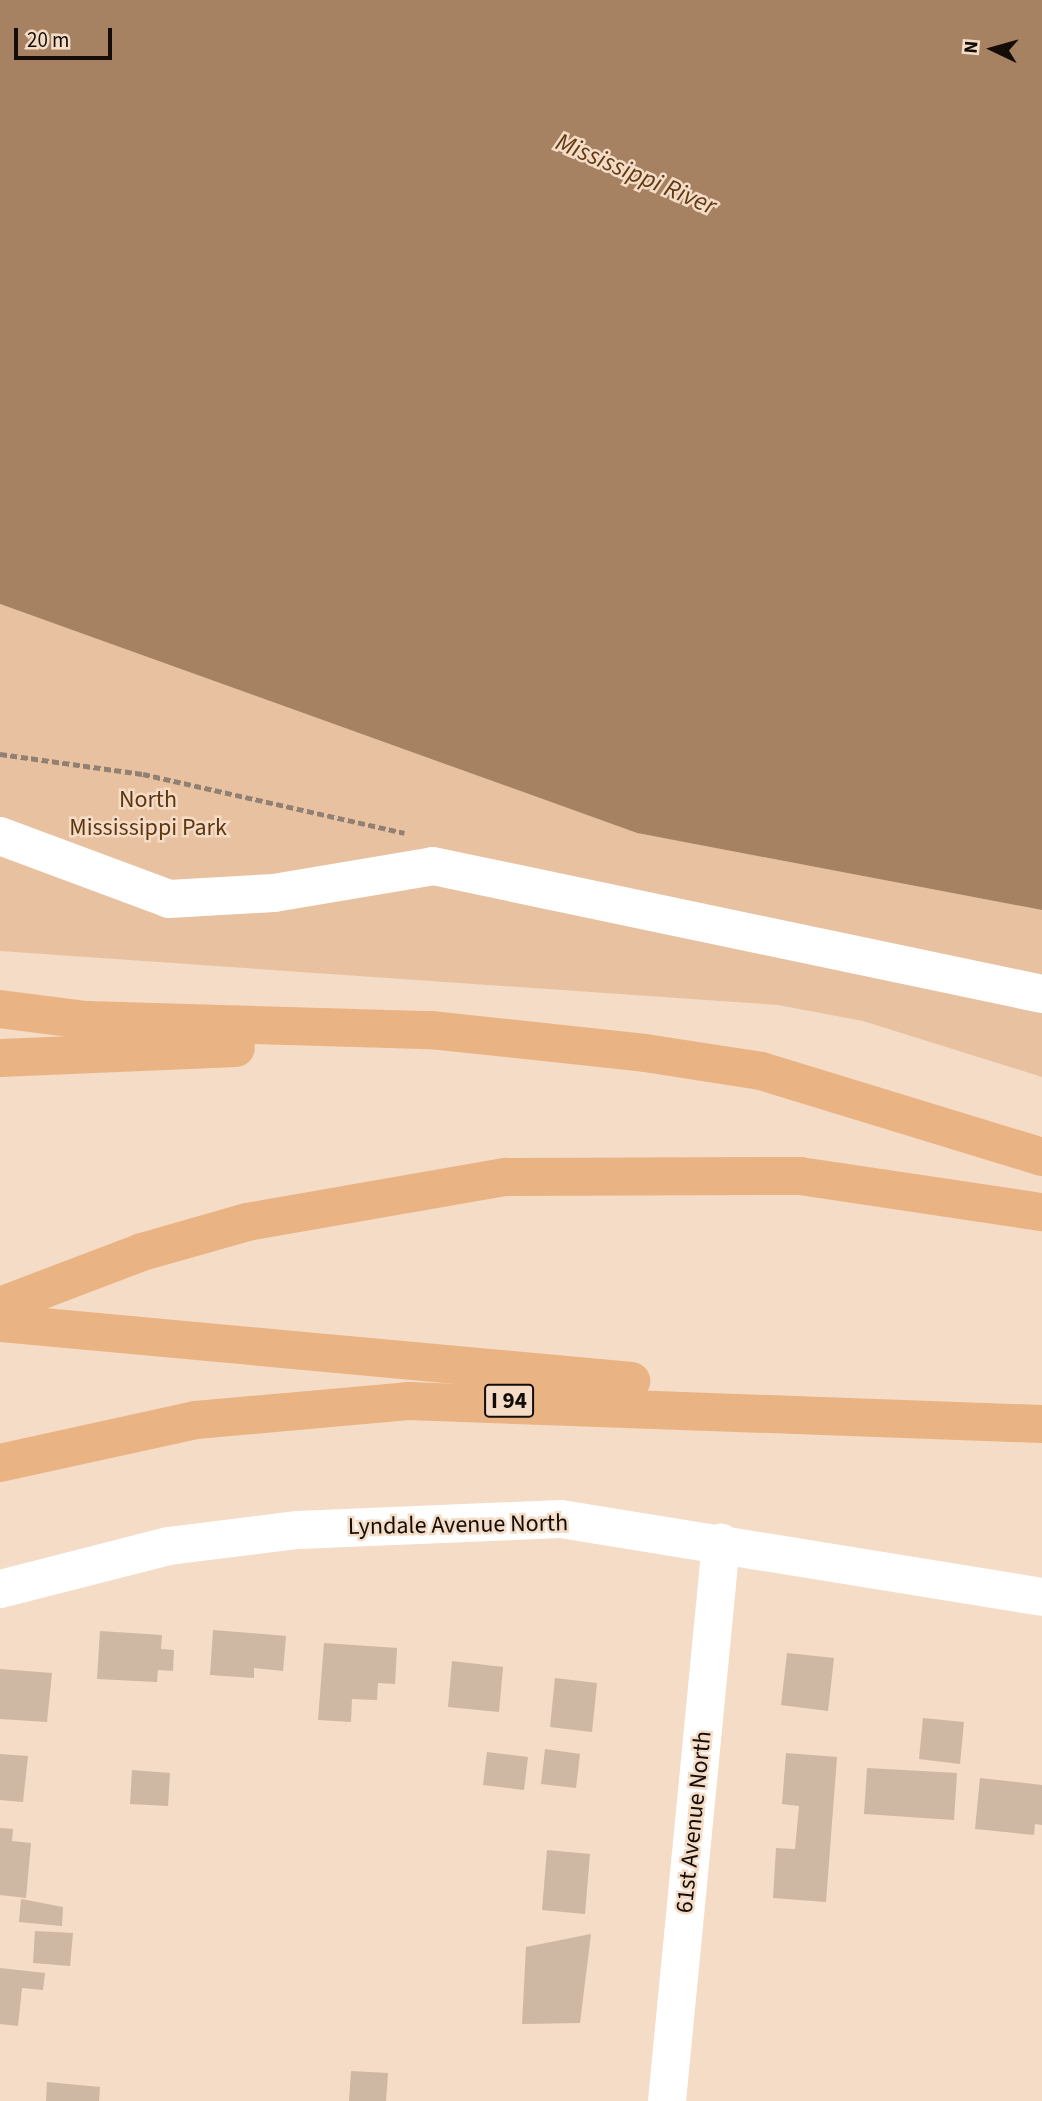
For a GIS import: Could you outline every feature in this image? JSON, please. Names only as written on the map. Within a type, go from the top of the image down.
[{"type":"highway","points":[[0,1009],[86,1020],[430,1030],[551,1041],[761,1071],[1042,1157]]},
{"type":"highway","points":[[0,1058],[327,1045],[457,1048],[592,1061],[883,1109]]},
{"type":"highway","points":[[0,1306],[187,1238],[304,1209],[506,1177],[800,1176],[1042,1212]]},
{"type":"highway","points":[[0,1323],[297,1347],[1032,1423]]},
{"type":"highway","name":"I 94","points":[[0,1463],[196,1420],[408,1401],[1032,1423]]},
{"type":"street","points":[[0,836],[169,899],[274,892],[433,866],[1042,995]]},
{"type":"street","name":"Lyndale Avenue North","points":[[0,1589],[169,1546],[298,1530],[561,1519],[1042,1597]]},
{"type":"street","name":"61st Avenue North","points":[[667,2101],[721,1544]]},
{"type":"green space","name":"North Mississippi Park","points":[[0,604],[637,833],[1042,910],[1042,1077],[863,1021],[778,1005],[0,951]]},
{"type":"water","name":"Mississippi River","points":[[0,0],[1042,0],[1042,910],[637,833],[0,604]]},
{"type":"building","points":[[213,1630],[286,1636],[283,1671],[254,1668],[254,1678],[210,1675]]},
{"type":"building","points":[[100,1631],[162,1635],[161,1649],[174,1650],[173,1671],[158,1670],[157,1682],[97,1679]]},
{"type":"building","points":[[324,1643],[397,1648],[395,1684],[378,1683],[377,1700],[352,1699],[351,1722],[318,1720]]},
{"type":"building","points":[[787,1653],[834,1658],[828,1711],[781,1705]]},
{"type":"building","points":[[452,1661],[503,1667],[499,1712],[448,1707]]},
{"type":"building","points":[[0,1669],[52,1673],[47,1722],[0,1719]]},
{"type":"building","points":[[555,1678],[597,1683],[592,1732],[550,1727]]},
{"type":"building","points":[[923,1718],[964,1722],[960,1764],[919,1759]]},
{"type":"building","points":[[545,1749],[580,1754],[576,1788],[541,1784]]},
{"type":"building","points":[[487,1752],[528,1757],[524,1790],[483,1785]]},
{"type":"building","points":[[786,1753],[837,1757],[826,1902],[773,1898],[776,1848],[795,1849],[799,1806],[782,1804]]},
{"type":"building","points":[[0,1754],[28,1756],[23,1802],[0,1800]]},
{"type":"building","points":[[867,1768],[957,1773],[954,1820],[864,1814]]},
{"type":"building","points":[[132,1770],[170,1773],[168,1806],[130,1804]]},
{"type":"building","points":[[980,1778],[1042,1785],[1042,1825],[1035,1824],[1034,1835],[975,1829]]},
{"type":"building","points":[[0,1828],[13,1829],[12,1841],[31,1843],[26,1898],[0,1895]]},
{"type":"building","points":[[547,1850],[590,1854],[585,1914],[542,1910]]},
{"type":"building","points":[[21,1899],[63,1907],[62,1926],[19,1922]]},
{"type":"building","points":[[35,1931],[73,1933],[70,1966],[33,1963]]},
{"type":"building","points":[[591,1934],[580,2023],[522,2024],[526,1947]]},
{"type":"building","points":[[0,1968],[45,1973],[43,1990],[22,1988],[18,2026],[0,2024]]},
{"type":"building","points":[[351,2071],[388,2073],[386,2101],[349,2101]]},
{"type":"building","points":[[47,2082],[100,2087],[99,2101],[46,2101]]}]
